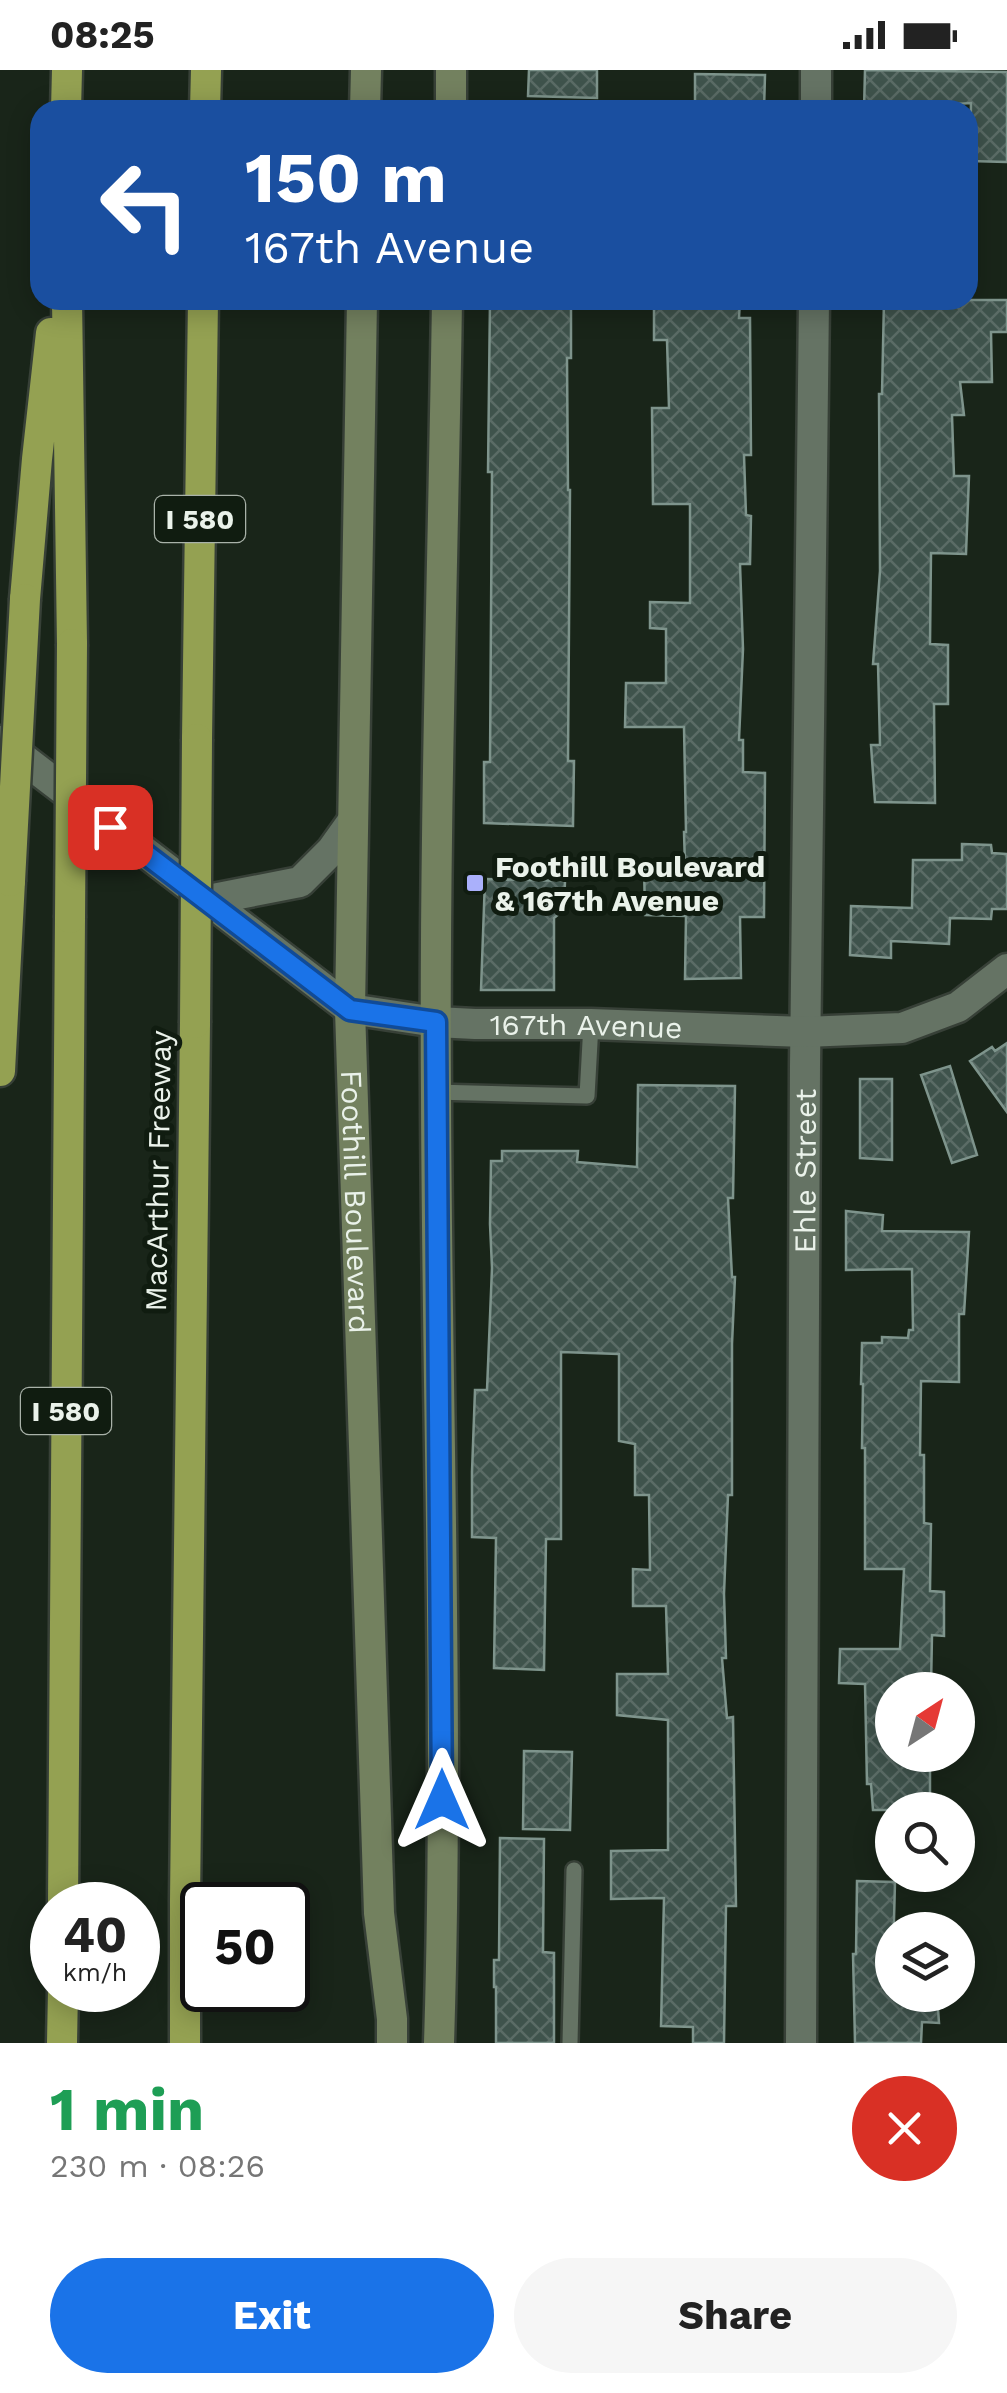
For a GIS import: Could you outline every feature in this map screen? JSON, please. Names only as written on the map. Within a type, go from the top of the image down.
[{"type":"highway","points":[[66,100],[67,70]]},
{"type":"highway","points":[[205,100],[206,70]]},
{"type":"highway","points":[[0,1070],[25,599],[54,310]]},
{"type":"highway","name":"I 580","points":[[63,1882],[72,644],[67,310]]},
{"type":"highway","name":"MacArthur Freeway","points":[[185,1882],[203,310]]},
{"type":"highway","points":[[176,2043],[180,1979]]},
{"type":"highway","points":[[62,2043],[63,2012]]},
{"type":"highway","name":"MacArthur Freeway","points":[[186,2012],[186,2043]]},
{"type":"main road","points":[[366,70],[366,100]]},
{"type":"main road","points":[[451,100],[452,70]]},
{"type":"main road","name":"Foothill Boulevard","points":[[362,310],[350,1010],[379,1913],[392,2043]]},
{"type":"main road","points":[[439,2043],[442,1916],[436,1022],[447,310]]},
{"type":"street","points":[[816,70],[816,100]]},
{"type":"street","name":"Ehle Street","points":[[802,2043],[805,1032],[814,310]]},
{"type":"street","name":"167th Avenue","points":[[0,741],[350,1010],[436,1022],[805,1032],[902,1028],[958,1007],[1007,969]]},
{"type":"street","points":[[208,900],[300,882],[332,850],[352,822]]},
{"type":"lane","points":[[436,1092],[587,1096],[591,1024]]},
{"type":"lane","points":[[570,2043],[574,1870]]},
{"type":"building","points":[[529,70],[597,70],[597,98],[528,96]]},
{"type":"building","points":[[865,70],[1007,72],[1007,162],[978,161],[978,100],[864,100]]},
{"type":"building","points":[[695,74],[765,75],[764,100],[695,100]]},
{"type":"building","points":[[978,300],[1007,300],[1007,332],[991,332],[992,382],[960,382],[964,415],[952,415],[954,476],[969,476],[966,554],[931,553],[930,644],[948,645],[948,704],[934,704],[935,803],[875,802],[871,745],[880,745],[878,664],[873,664],[880,571],[884,310],[978,310]]},
{"type":"building","points":[[490,310],[571,310],[571,358],[567,358],[568,761],[574,761],[573,826],[484,823],[484,762],[490,762],[492,472],[488,472]]},
{"type":"building","points":[[654,310],[739,310],[739,318],[750,318],[751,455],[744,455],[746,515],[751,516],[750,564],[740,564],[743,649],[739,740],[743,740],[743,772],[765,773],[764,917],[740,917],[741,978],[685,979],[686,916],[645,915],[644,865],[685,866],[684,727],[625,727],[626,683],[666,683],[666,629],[650,628],[650,602],[690,603],[690,504],[653,504],[652,408],[669,408],[667,340],[654,340]]},
{"type":"building","points":[[962,844],[991,845],[992,853],[1007,854],[1007,909],[992,909],[991,919],[950,918],[949,944],[891,941],[891,958],[850,955],[851,906],[912,908],[913,860],[962,860]]},
{"type":"building","points":[[485,879],[565,881],[564,910],[554,918],[554,990],[481,990]]},
{"type":"building","points":[[1007,1043],[1007,1112],[970,1061]]},
{"type":"building","points":[[950,1066],[977,1155],[952,1163],[921,1075]]},
{"type":"building","points":[[860,1079],[892,1079],[892,1160],[860,1158]]},
{"type":"building","points":[[638,1085],[735,1086],[733,1198],[728,1198],[735,1277],[732,1495],[728,1495],[724,1594],[726,1658],[722,1658],[727,1718],[733,1717],[736,1906],[726,1906],[724,2043],[693,2043],[693,2027],[661,2026],[664,1898],[611,1899],[611,1851],[668,1850],[668,1720],[617,1715],[617,1674],[668,1674],[666,1606],[633,1606],[633,1569],[650,1570],[649,1495],[635,1495],[635,1444],[619,1441],[619,1354],[561,1352],[561,1539],[546,1539],[544,1670],[494,1668],[496,1538],[472,1537],[475,1390],[487,1390],[491,1161],[502,1161],[502,1151],[578,1151],[577,1162],[637,1167]]},
{"type":"building","points":[[846,1211],[883,1215],[882,1231],[969,1232],[964,1314],[959,1314],[959,1382],[921,1381],[920,1455],[924,1455],[924,1523],[931,1524],[930,1591],[944,1592],[944,1636],[932,1635],[931,1672],[875,1672],[875,1772],[930,1772],[930,1792],[875,1792],[875,1810],[871,1784],[867,1784],[865,1684],[839,1683],[840,1649],[900,1649],[904,1569],[865,1569],[862,1343],[882,1343],[882,1337],[908,1338],[909,1330],[913,1330],[912,1269],[846,1270]]},
{"type":"building","points":[[524,1751],[572,1752],[570,1830],[523,1829]]},
{"type":"building","points":[[500,1838],[544,1839],[543,1952],[554,1953],[554,2043],[496,2043],[494,1960],[499,1960]]},
{"type":"building","points":[[857,1881],[875,1881],[875,1892],[895,1892],[894,1912],[875,1912],[875,2012],[938,2012],[939,2023],[922,2022],[921,2043],[855,2043]]},
{"type":"place","name":"Foothill Boulevard & 167th Avenue","points":[[475,883]]},
{"type":"route","points":[[110,827],[350,1010],[436,1022],[442,1800]]}]
